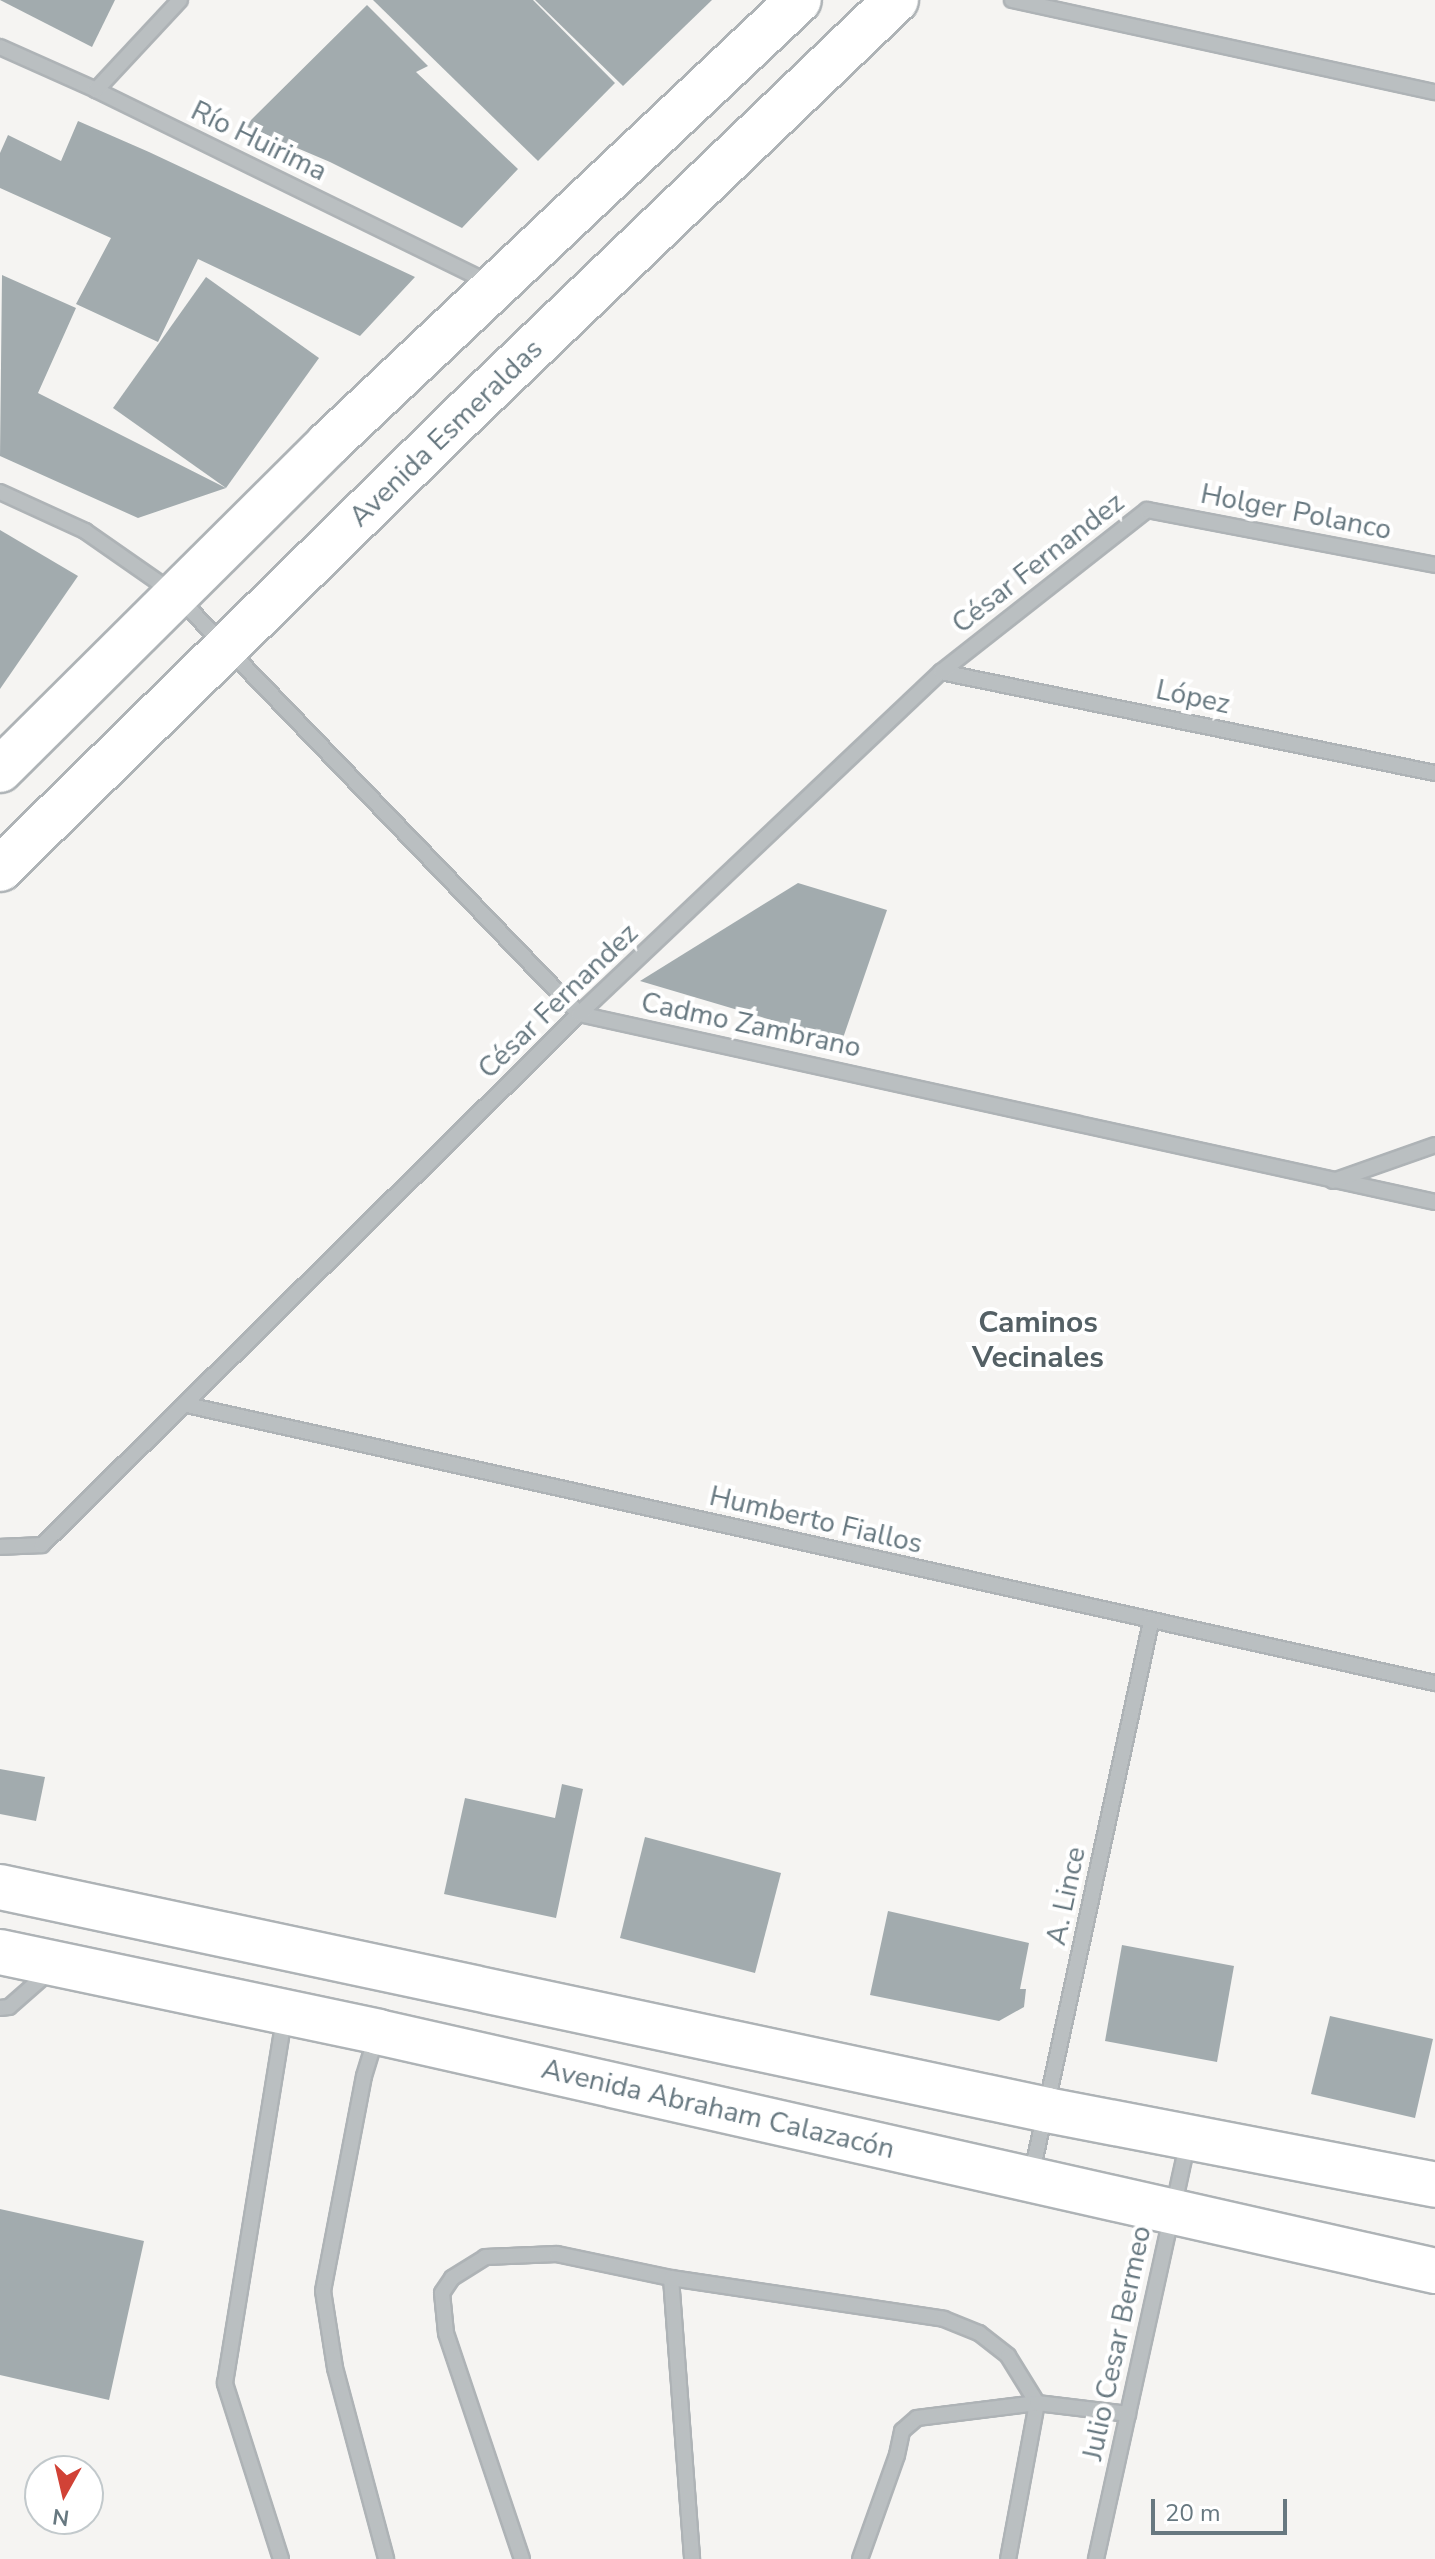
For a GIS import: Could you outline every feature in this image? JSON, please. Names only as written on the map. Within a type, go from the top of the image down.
[{"type":"main road","points":[[0,770],[174,593],[494,284],[799,0]]},
{"type":"main road","name":"Avenida Esmeraldas","points":[[0,869],[465,413],[896,0]]},
{"type":"main road","points":[[0,1887],[1047,2110],[1435,2185]]},
{"type":"main road","name":"Avenida Abraham Calazacón","points":[[0,1952],[378,2032],[1172,2214],[1435,2271]]},
{"type":"street","points":[[96,90],[180,0]]},
{"type":"street","points":[[1012,0],[1435,92]]},
{"type":"street","name":"Río Huirima","points":[[0,47],[96,90],[494,284]]},
{"type":"street","points":[[0,492],[85,531],[174,593],[579,1014]]},
{"type":"street","name":"Holger Polanco","points":[[1147,510],[1435,565]]},
{"type":"street","name":"César Fernandez","points":[[0,1547],[42,1545],[187,1405],[579,1014],[941,672],[1147,510]]},
{"type":"street","name":"López","points":[[941,672],[1435,773]]},
{"type":"street","name":"Cadmo Zambrano","points":[[579,1014],[1435,1202]]},
{"type":"street","points":[[1333,1181],[1435,1145]]},
{"type":"street","name":"Humberto Fiallos","points":[[187,1405],[1435,1683]]},
{"type":"street","name":"A. Lince","points":[[1031,2181],[1151,1622]]},
{"type":"street","points":[[0,2008],[9,2007],[56,1964]]},
{"type":"street","points":[[281,2559],[225,2383],[285,2013]]},
{"type":"street","points":[[378,2032],[361,2091],[323,2291],[335,2368],[386,2559]]},
{"type":"street","name":"Julio Cesar Bermeo","points":[[1096,2559],[1189,2138]]},
{"type":"street","points":[[522,2559],[446,2333],[442,2293],[452,2278],[485,2257],[557,2254],[671,2278],[944,2319],[979,2333],[1008,2356],[1037,2403],[1008,2559]]},
{"type":"street","points":[[671,2278],[692,2559]]},
{"type":"street","points":[[860,2559],[902,2431],[917,2418],[1037,2403],[1128,2414]]},
{"type":"building","points":[[0,0],[115,0],[92,47]]},
{"type":"building","points":[[373,0],[533,0],[615,83],[538,161]]},
{"type":"building","points":[[535,0],[712,0],[623,86]]},
{"type":"building","points":[[367,5],[428,66],[416,72],[518,169],[462,228],[330,162],[245,126]]},
{"type":"building","points":[[78,121],[415,277],[360,336],[198,259],[158,342],[76,304],[111,238],[0,188],[0,153],[8,135],[61,161]]},
{"type":"building","points":[[2,275],[76,308],[38,393],[226,488],[138,518],[0,456]]},
{"type":"building","points":[[206,277],[319,358],[226,488],[113,408]]},
{"type":"building","points":[[0,530],[78,576],[0,689]]},
{"type":"building","points":[[798,883],[887,910],[842,1041],[640,981]]},
{"type":"building","points":[[0,1769],[45,1777],[36,1821],[0,1814]]},
{"type":"building","points":[[562,1784],[583,1789],[556,1918],[444,1894],[465,1798],[555,1818]]},
{"type":"building","points":[[645,1837],[781,1873],[755,1973],[620,1938]]},
{"type":"building","points":[[888,1911],[1029,1943],[1020,1989],[1026,1989],[1024,2007],[999,2021],[870,1995]]},
{"type":"building","points":[[1122,1945],[1234,1966],[1217,2062],[1105,2041]]},
{"type":"building","points":[[1330,2016],[1433,2039],[1415,2118],[1311,2094]]},
{"type":"building","points":[[0,2209],[144,2241],[109,2400],[0,2375]]},
{"type":"district","name":"Caminos Vecinales","points":[[1038,1340]]}]
